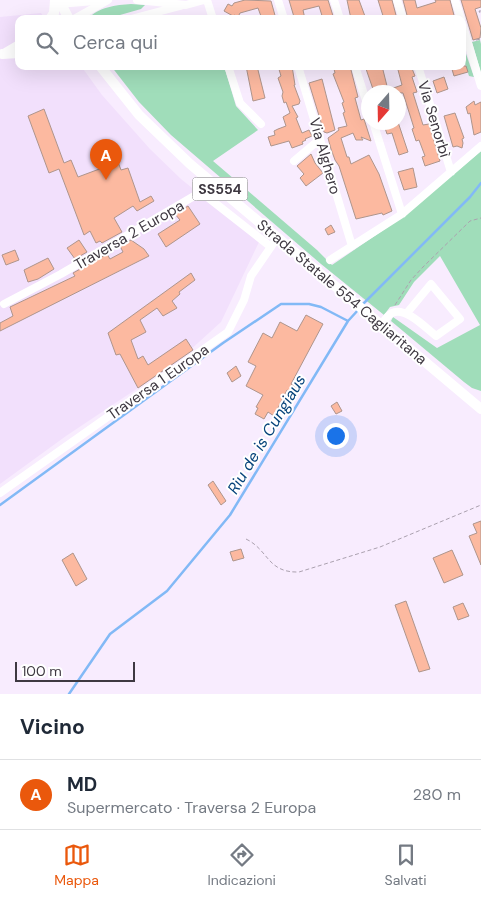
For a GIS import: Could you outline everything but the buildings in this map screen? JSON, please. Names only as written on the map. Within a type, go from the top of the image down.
[{"type":"main road","points":[[53,15],[57,0]]},
{"type":"main road","points":[[57,0],[66,15]]},
{"type":"main road","points":[[67,0],[70,2],[95,0]]},
{"type":"main road","points":[[1,54],[15,53]]},
{"type":"main road","name":"Strada Statale 554 Cagliaritana","points":[[103,70],[139,115],[190,164],[480,407]]},
{"type":"street","points":[[81,15],[108,0]]},
{"type":"street","points":[[138,0],[186,5]]},
{"type":"street","points":[[147,15],[206,0],[212,15]]},
{"type":"street","points":[[278,0],[283,15]]},
{"type":"street","points":[[334,0],[339,15]]},
{"type":"street","points":[[397,0],[402,15]]},
{"type":"street","points":[[455,0],[460,15]]},
{"type":"street","points":[[466,36],[481,86]]},
{"type":"street","points":[[1,54],[15,46]]},
{"type":"street","points":[[1,54],[15,50]]},
{"type":"street","points":[[229,70],[240,103],[260,124]]},
{"type":"street","name":"Via Alghero","points":[[299,70],[352,246]]},
{"type":"street","points":[[357,70],[362,85]]},
{"type":"street","name":"Via Senorbì","points":[[419,70],[450,172]]},
{"type":"street","points":[[376,130],[402,214]]},
{"type":"street","points":[[294,161],[320,139]]},
{"type":"street","points":[[330,260],[402,214],[481,146]]},
{"type":"street","name":"Traversa 2 Europa","points":[[4,304],[61,274],[201,192],[271,247]]},
{"type":"street","name":"Traversa 1 Europa","points":[[0,493],[228,332],[244,300],[251,276],[278,238]]},
{"type":"street","points":[[378,323],[394,312],[406,313],[436,336],[460,319],[431,284],[406,313]]},
{"type":"path","points":[[481,11],[479,11],[481,15]]},
{"type":"path","points":[[472,42],[481,39]]},
{"type":"path","points":[[394,312],[393,308],[411,280],[470,221],[481,218]]},
{"type":"path","points":[[246,539],[258,547],[263,555],[280,569],[289,572],[299,572],[380,547],[481,505]]},
{"type":"shaded area","points":[[41,13],[42,15],[20,15]]},
{"type":"shaded area","points":[[15,16],[15,70],[84,70],[102,95],[150,149],[181,179],[259,242],[221,322],[177,362],[66,436],[0,484],[0,17]]},
{"type":"green space","points":[[145,5],[141,9],[120,15],[92,15],[102,9],[113,6]]},
{"type":"green space","points":[[480,40],[481,44],[481,73],[472,42]]},
{"type":"green space","points":[[466,54],[474,77],[469,76],[466,67]]},
{"type":"green space","points":[[114,70],[225,70],[236,106],[258,130],[213,161],[332,265],[404,216],[481,151],[481,391],[472,388],[464,382],[391,321],[393,317],[437,348],[480,325],[440,256],[414,282],[399,305],[390,307],[384,315],[321,264],[171,135],[139,102]]},
{"type":"waterway","name":"Riu de is Cungiaus","points":[[362,305],[470,197],[481,183]]},
{"type":"waterway","points":[[0,505],[223,343],[281,304],[309,304],[321,307],[348,321]]},
{"type":"waterway","name":"Riu de is Cungiaus","points":[[69,694],[110,634],[167,591],[230,515],[348,321],[359,309]]},
{"type":"place","name":"MD","points":[[106,180]]}]
